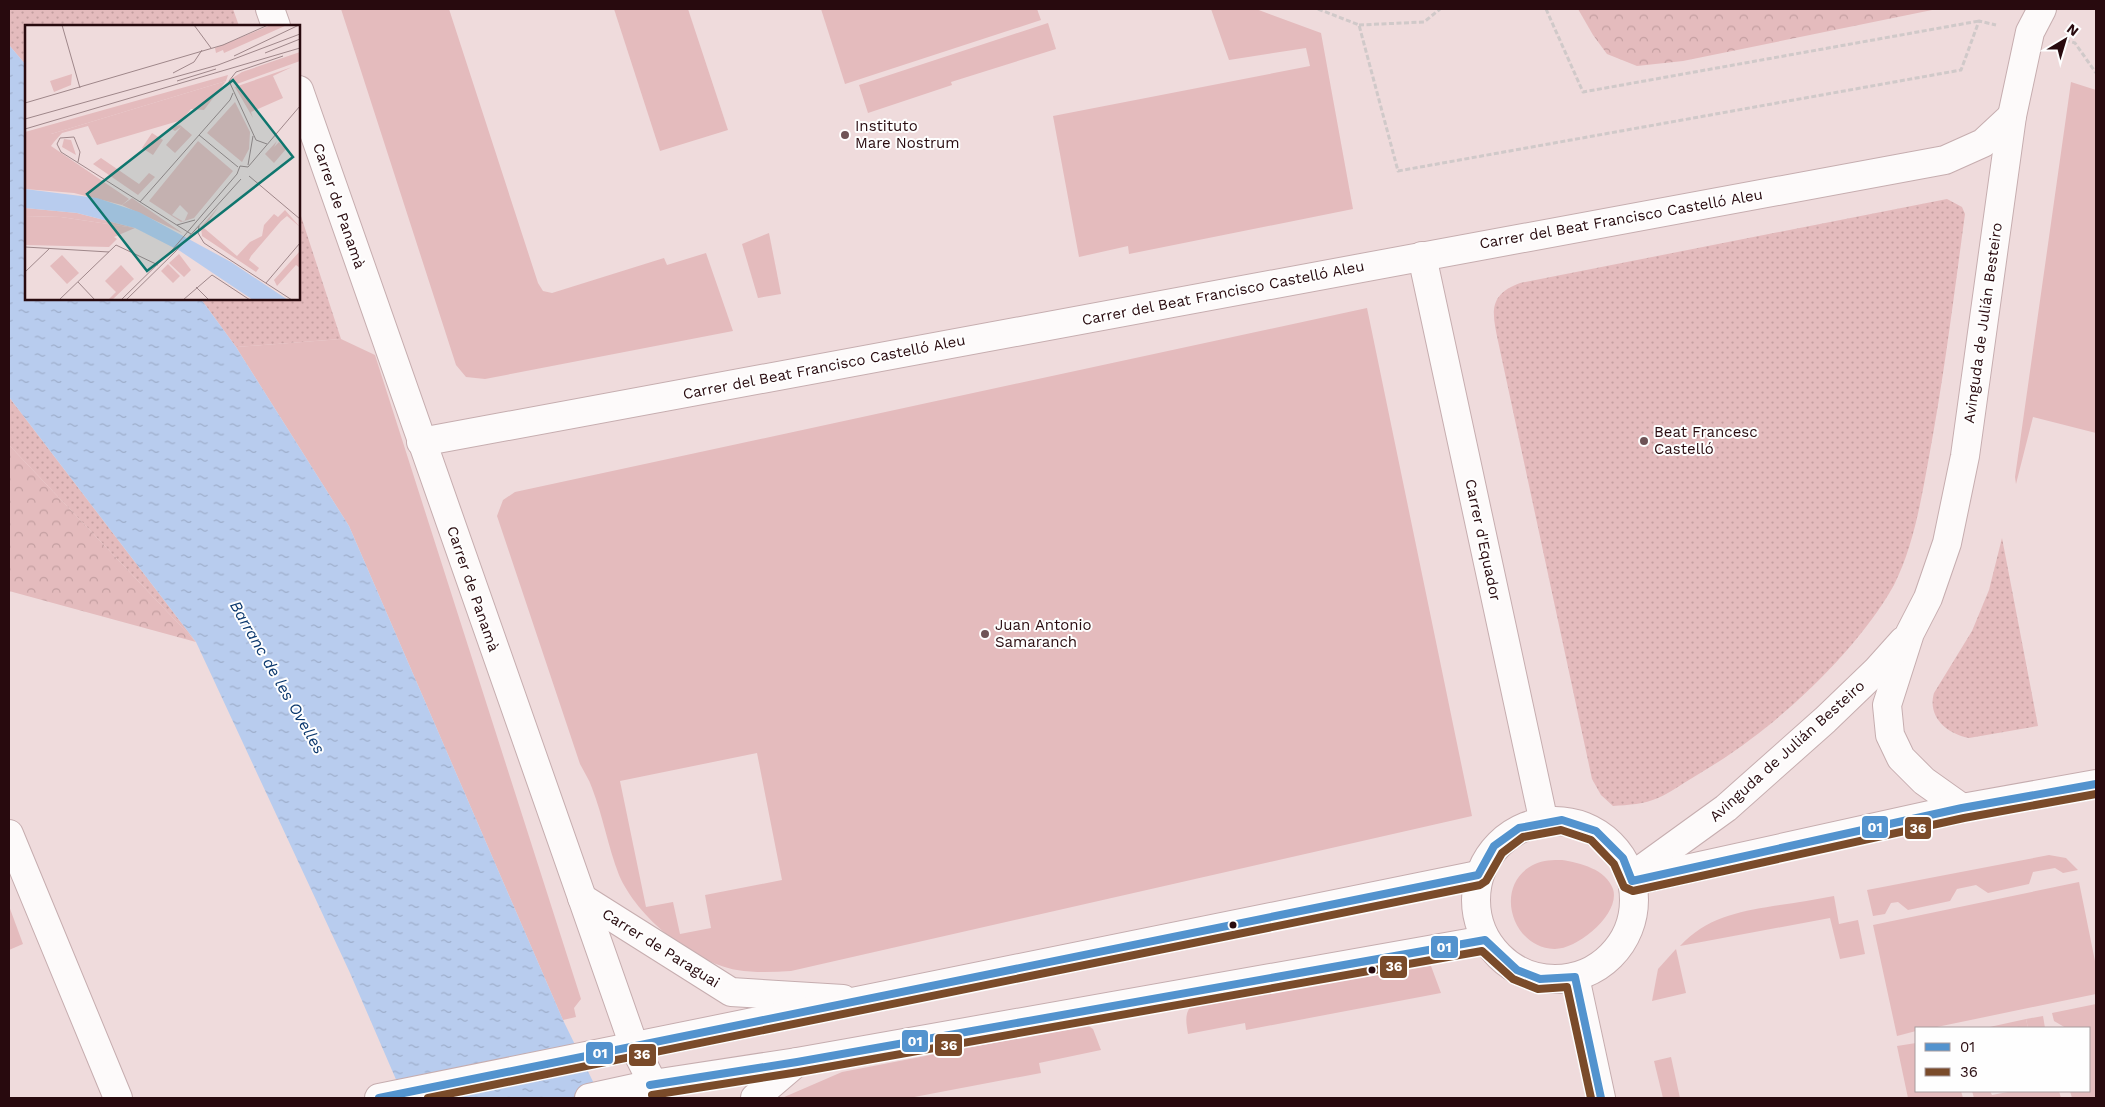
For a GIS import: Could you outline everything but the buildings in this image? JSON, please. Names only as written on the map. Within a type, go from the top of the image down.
[{"type":"street","points":[[270,9],[276,25]]},
{"type":"street","name":"Avinguda de Julián Besteiro","points":[[1962,808],[1924,781],[1901,758],[1890,735],[1887,705],[1910,632],[1928,598],[1947,543],[1965,456],[2012,116],[2036,20]]},
{"type":"street","name":"Carrer de Panamà","points":[[300,93],[634,1046],[653,1084]]},
{"type":"street","name":"Carrer del Beat Francisco Castelló Aleu","points":[[421,442],[1945,160],[1983,143],[2012,116]]},
{"type":"street","name":"Carrer d'Equador","points":[[1422,256],[1544,823]]},
{"type":"street","name":"Avinguda de Julián Besteiro","points":[[1632,879],[1726,808],[1877,670],[1910,632]]},
{"type":"street","points":[[1632,879],[1962,808],[2096,784]]},
{"type":"street","points":[[1562,820],[1596,831],[1623,858],[1632,879],[1633,916],[1619,948],[1601,965],[1575,977],[1540,978],[1517,970],[1485,940],[1475,909],[1478,875],[1494,846],[1519,828],[1544,823],[1562,820]]},
{"type":"street","points":[[9,834],[118,1098]]},
{"type":"street","name":"Carrer de Paraguai","points":[[380,1098],[1478,875]]},
{"type":"street","name":"Carrer de Paraguai","points":[[582,898],[731,992],[862,1001]]},
{"type":"street","points":[[589,1098],[653,1084],[797,1062],[1485,940]]},
{"type":"street","points":[[1575,977],[1601,1098]]},
{"type":"street","points":[[755,1098],[797,1062]]},
{"type":"path","points":[[1318,9],[1359,25],[1424,22],[1440,9]]},
{"type":"path","points":[[1546,9],[1583,92],[1979,21],[2036,20],[2076,43],[2096,73]]},
{"type":"path","points":[[1359,25],[1398,171],[1962,70],[1979,21]]},
{"type":"green space","points":[[9,9],[233,9],[239,25],[25,25],[25,64],[9,45]]},
{"type":"green space","points":[[341,9],[449,9],[538,283],[543,291],[552,293],[664,258],[667,265],[706,253],[733,331],[485,379],[466,377],[456,365]]},
{"type":"green space","points":[[614,9],[688,9],[728,130],[660,151]]},
{"type":"green space","points":[[821,9],[1037,9],[1041,20],[845,84]]},
{"type":"green space","points":[[1211,9],[1256,9],[1321,33],[1353,209],[1129,254],[1128,246],[1079,257],[1053,116],[1310,66],[1306,48],[1229,60]]},
{"type":"green space","points":[[1578,9],[1937,9],[1683,61],[1637,66],[1607,54]]},
{"type":"green space","points":[[1048,23],[1056,49],[951,82],[952,85],[868,113],[859,85]]},
{"type":"green space","points":[[2071,82],[2096,90],[2096,433],[2033,417],[2016,484],[2015,477]]},
{"type":"green space","points":[[1947,199],[1962,207],[1965,214],[1953,305],[1920,506],[1907,554],[1894,585],[1866,627],[1849,648],[1830,669],[1771,724],[1726,757],[1665,795],[1642,803],[1613,806],[1601,795],[1592,779],[1494,321],[1497,299],[1502,293],[1520,283]]},
{"type":"green space","points":[[300,213],[341,339],[236,347],[202,300],[300,300]]},
{"type":"green space","points":[[769,233],[781,294],[758,298],[742,244]]},
{"type":"green space","name":"Juan Antonio Samaranch","points":[[1367,308],[1472,816],[791,971],[751,972],[720,965],[702,958],[685,948],[652,921],[627,891],[619,875],[596,799],[580,764],[497,516],[503,500],[515,492]],"holes":[[[757,753],[782,880],[705,895],[711,928],[680,934],[673,902],[646,907],[620,781]]]},
{"type":"green space","points":[[341,339],[375,355],[581,999],[574,1008],[576,1017],[563,1020],[349,526],[236,347]]},
{"type":"green space","points":[[9,397],[196,642],[9,445]]},
{"type":"green space","points":[[9,445],[196,642],[9,591]]},
{"type":"green space","points":[[2002,538],[2038,726],[1969,738],[1953,733],[1936,717],[1933,710],[1934,693],[1972,631],[1989,590]]},
{"type":"green space","points":[[2049,855],[2066,858],[2078,870],[2063,873],[2055,868],[2033,872],[2029,884],[1988,893],[1976,885],[1957,889],[1950,901],[1908,910],[1898,902],[1891,903],[1885,914],[1873,916],[1867,890]]},
{"type":"green space","points":[[1548,860],[1562,860],[1584,865],[1605,876],[1613,889],[1614,899],[1604,919],[1595,929],[1574,944],[1554,949],[1539,946],[1527,938],[1518,926],[1512,913],[1511,899],[1514,885],[1522,873],[1538,863]]},
{"type":"green space","points":[[2079,882],[2096,966],[2096,994],[1937,1027],[1915,1027],[1915,1031],[1897,1036],[1873,925]]},
{"type":"green space","points":[[1834,896],[1839,924],[1858,920],[1865,954],[1840,959],[1830,918],[1680,946],[1700,929],[1735,914]]},
{"type":"green space","points":[[9,906],[23,944],[9,950]]},
{"type":"green space","points":[[1676,949],[1686,993],[1652,1001],[1658,969]]},
{"type":"green space","points":[[1431,966],[1441,993],[1246,1030],[1245,1023],[1188,1034],[1187,1014],[1193,1003],[1345,974]]},
{"type":"green space","points":[[2096,1004],[2096,1098],[2072,1098],[2070,1092],[2090,1092],[2090,1027],[2064,1027],[2054,1021],[2052,1013]]},
{"type":"green space","points":[[2043,1016],[2045,1027],[2028,1027],[2026,1019]]},
{"type":"green space","points":[[2026,1019],[2028,1027],[1990,1027]]},
{"type":"green space","points":[[1087,1025],[1093,1029],[1101,1050],[1039,1063],[1041,1073],[909,1098],[782,1098],[842,1072]]},
{"type":"green space","points":[[1915,1043],[1915,1092],[1961,1092],[1963,1098],[1908,1098],[1897,1046]]},
{"type":"green space","points":[[1671,1057],[1680,1098],[1663,1098],[1654,1061]]},
{"type":"green space","points":[[1972,1092],[1990,1092],[1992,1095],[2008,1092],[2059,1092],[2061,1098],[1974,1098]]},
{"type":"water","name":"Barranc de les Ovelles","points":[[9,45],[25,64],[25,300],[202,300],[236,347],[349,526],[563,1020],[601,1098],[404,1098],[350,973],[196,642],[9,397]]},
{"type":"transit line","name":"01","points":[[379,1098],[1478,875],[1494,846],[1519,828],[1562,820],[1596,831],[1623,858],[1632,881],[1962,808],[2096,784]]},
{"type":"transit line","name":"36","points":[[428,1098],[1480,885],[1486,881],[1502,853],[1523,837],[1561,830],[1591,840],[1614,864],[1624,887],[1633,891],[1964,818],[2096,794]]},
{"type":"transit line","name":"01","points":[[650,1085],[797,1062],[1485,940],[1517,970],[1540,979],[1575,977],[1601,1098]]},
{"type":"transit line","name":"36","points":[[652,1095],[799,1072],[1482,951],[1513,979],[1538,989],[1567,987],[1591,1098]]},
{"type":"place","name":"Instituto Mare Nostrum","points":[[845,135]]},
{"type":"place","name":"Beat Francesc Castelló","points":[[1644,441]]},
{"type":"place","name":"Juan Antonio Samaranch","points":[[985,634]]}]
